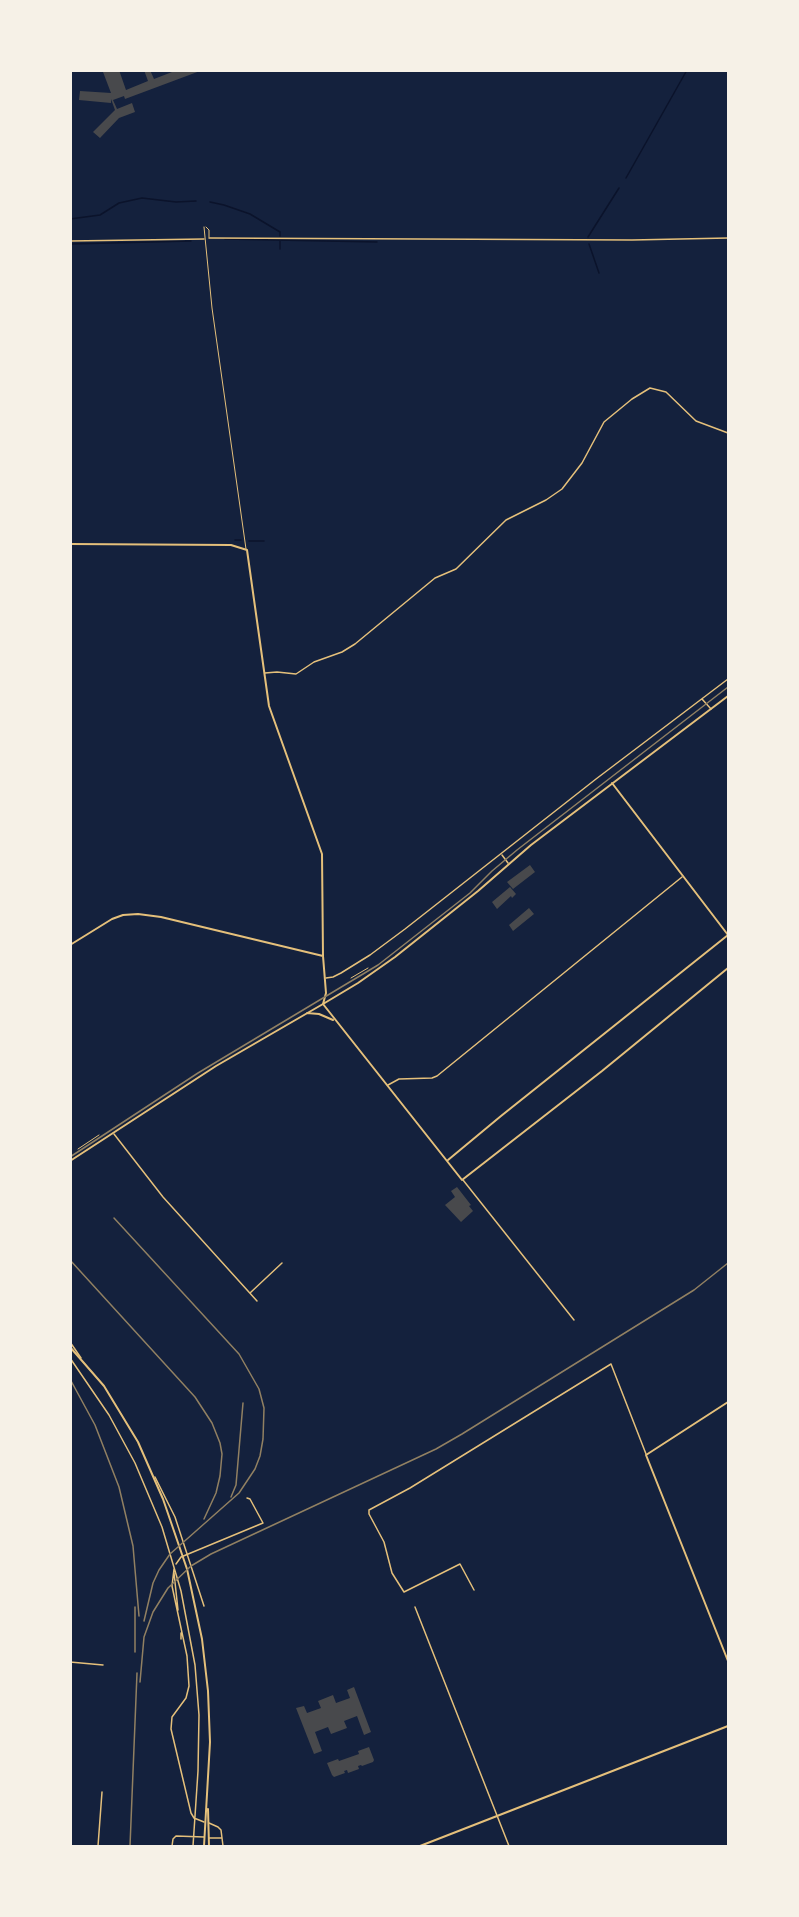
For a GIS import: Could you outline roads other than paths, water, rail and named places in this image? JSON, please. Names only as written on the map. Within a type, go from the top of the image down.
[{"type":"street","points":[[209,238],[632,240],[729,238]]},
{"type":"street","points":[[70,241],[204,239]]},
{"type":"street","points":[[264,674],[277,672],[296,674],[314,662],[342,652],[356,644],[435,578],[456,569],[506,519],[546,500],[562,489],[582,463],[604,422],[632,399],[650,388],[666,392],[696,421],[729,433]]},
{"type":"street","points":[[70,544],[231,545],[247,550],[269,706],[322,854],[323,956],[326,997],[322,1004]]},
{"type":"street","points":[[325,978],[333,977],[370,955],[729,679]]},
{"type":"street","points":[[70,1161],[216,1066],[358,983],[395,957],[531,845],[729,696]]},
{"type":"street","points":[[701,699],[711,710]]},
{"type":"street","points":[[447,1161],[728,935],[612,783]]},
{"type":"street","points":[[502,854],[510,864]]},
{"type":"street","points":[[387,1086],[399,1079],[437,1076],[683,876]]},
{"type":"street","points":[[70,945],[112,919],[123,915],[138,914],[323,956]]},
{"type":"street","points":[[462,1180],[729,968]]},
{"type":"street","points":[[322,1004],[574,1320]]},
{"type":"street","points":[[307,1013],[324,1015],[335,1022]]},
{"type":"street","points":[[113,1134],[163,1197],[257,1301]]},
{"type":"street","points":[[250,1293],[282,1263]]},
{"type":"street","points":[[70,1342],[120,1410],[147,1459],[175,1516],[204,1606]]},
{"type":"street","points":[[70,1347],[82,1359]]},
{"type":"street","points":[[70,1359],[100,1401],[135,1463],[152,1500],[172,1557],[186,1611],[197,1690],[199,1741],[193,1846]]},
{"type":"street","points":[[474,1590],[460,1564],[404,1592],[392,1573],[384,1542],[369,1510],[410,1488],[611,1364],[729,1661]]},
{"type":"street","points":[[646,1455],[729,1402]]},
{"type":"street","points":[[155,1477],[187,1569],[202,1639],[209,1716],[204,1846]]},
{"type":"street","points":[[223,1846],[218,1827],[201,1822],[191,1813],[171,1729],[172,1717],[186,1698],[189,1686],[187,1656],[172,1578],[173,1571],[181,1557],[262,1523],[250,1499],[247,1498]]},
{"type":"street","points":[[172,1557],[181,1639]]},
{"type":"street","points":[[415,1607],[509,1846]]},
{"type":"street","points":[[70,1662],[103,1665]]},
{"type":"street","points":[[420,1846],[729,1726]]},
{"type":"street","points":[[98,1846],[102,1792]]},
{"type":"street","points":[[207,1800],[209,1846]]},
{"type":"street","points":[[172,1846],[173,1839],[177,1835],[223,1839]]},
{"type":"lane","points":[[205,243],[209,238],[209,230],[204,227],[204,239],[212,308],[247,550]]},
{"type":"lane","points":[[204,239],[209,238]]},
{"type":"waterway","points":[[626,178],[687,70]]},
{"type":"waterway","points":[[588,237],[619,188]]},
{"type":"waterway","points":[[70,219],[100,215],[119,203],[142,198],[176,202],[196,201]]},
{"type":"waterway","points":[[210,202],[250,214],[280,232],[280,236]]},
{"type":"waterway","points":[[225,239],[377,242]]},
{"type":"waterway","points":[[70,244],[191,241]]},
{"type":"waterway","points":[[280,241],[280,249]]},
{"type":"waterway","points":[[589,244],[599,273]]},
{"type":"waterway","points":[[235,540],[241,540]]},
{"type":"waterway","points":[[249,541],[264,541]]},
{"type":"tram line","points":[[70,1157],[198,1073],[378,965],[470,893],[517,850],[728,687]]},
{"type":"railway","points":[[114,1218],[239,1354],[259,1389],[264,1408],[263,1439],[255,1469],[239,1493],[170,1554],[153,1583],[144,1621]]},
{"type":"railway","points":[[70,1260],[195,1397],[212,1423],[222,1454],[216,1493],[204,1519]]},
{"type":"railway","points":[[140,1682],[144,1637],[153,1612],[168,1588],[191,1566],[211,1554],[436,1449],[694,1290],[728,1263]]},
{"type":"railway","points":[[70,1379],[95,1425],[119,1487],[133,1546],[139,1616]]},
{"type":"railway","points":[[231,1497],[236,1485],[243,1403]]},
{"type":"railway","points":[[135,1607],[135,1652]]},
{"type":"railway","points":[[130,1846],[137,1673]]}]
